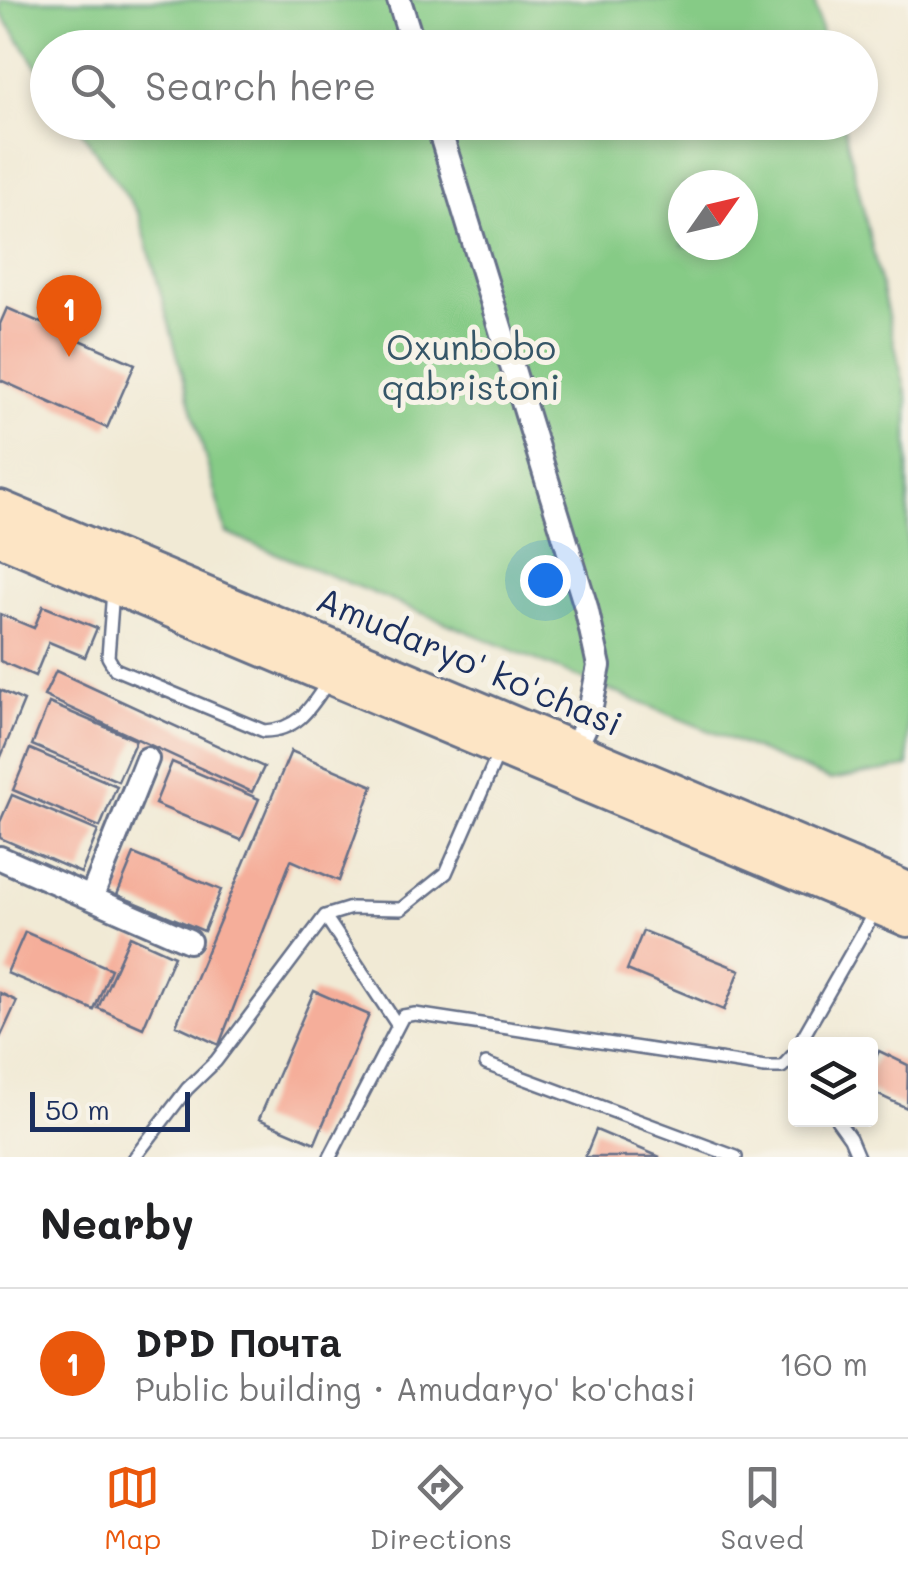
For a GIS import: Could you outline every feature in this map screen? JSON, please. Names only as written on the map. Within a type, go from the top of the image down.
[{"type":"street","points":[[399,0],[408,30]]},
{"type":"street","points":[[443,140],[586,607],[599,666],[588,721],[574,750]]},
{"type":"street","name":"Amudaryo' ko'chasi","points":[[0,508],[892,887]]},
{"type":"street","points":[[0,539],[501,748],[892,887],[908,920]]},
{"type":"street","points":[[92,896],[147,759]]},
{"type":"street","points":[[0,858],[189,941]]},
{"type":"lane","points":[[113,586],[108,657],[115,669],[264,732],[277,731],[303,719],[331,677]]},
{"type":"lane","points":[[135,1157],[187,1089],[216,1061],[326,916],[350,908],[400,909],[446,873],[501,748]]},
{"type":"lane","points":[[804,1037],[892,887]]},
{"type":"lane","points":[[326,916],[396,1023]]},
{"type":"lane","points":[[330,1157],[403,1016],[415,1014],[765,1068],[788,1062]]},
{"type":"lane","points":[[486,1064],[736,1157]]},
{"type":"lane","points":[[841,1127],[858,1157]]},
{"type":"green space","points":[[0,0],[814,0],[821,30],[30,30],[30,56],[0,12]]},
{"type":"green space","name":"Oxunbobo qabristoni","points":[[88,140],[847,140],[908,401],[908,767],[830,780],[226,533],[139,214]]},
{"type":"building","points":[[7,308],[135,364],[107,428],[0,380],[0,324]]},
{"type":"building","points":[[43,606],[97,628],[85,657],[49,642],[35,676],[0,661],[0,614],[34,628]]},
{"type":"building","points":[[56,671],[264,767],[252,792],[44,696]]},
{"type":"building","points":[[0,690],[24,701],[0,759]]},
{"type":"building","points":[[49,703],[136,740],[118,781],[32,745]]},
{"type":"building","points":[[30,749],[117,786],[100,827],[13,790]]},
{"type":"building","points":[[291,751],[373,786],[339,881],[291,860],[219,1045],[176,1025]]},
{"type":"building","points":[[172,762],[259,799],[241,840],[155,804]]},
{"type":"building","points":[[12,795],[98,831],[81,873],[0,838],[0,822]]},
{"type":"building","points":[[134,854],[221,890],[204,931],[117,895]]},
{"type":"building","points":[[643,931],[740,970],[724,1010],[627,970]]},
{"type":"building","points":[[25,932],[111,969],[94,1010],[7,973]]},
{"type":"building","points":[[130,936],[174,956],[143,1028],[98,1008]]},
{"type":"building","points":[[314,991],[369,1015],[315,1143],[259,1119]]},
{"type":"building","points":[[0,993],[17,1001],[0,1038]]},
{"type":"building","points":[[878,1053],[908,1065],[907,1108],[878,1095]]},
{"type":"building","points":[[596,1130],[660,1157],[585,1157]]},
{"type":"place","name":"DPD Почта","points":[[69,357]]}]
